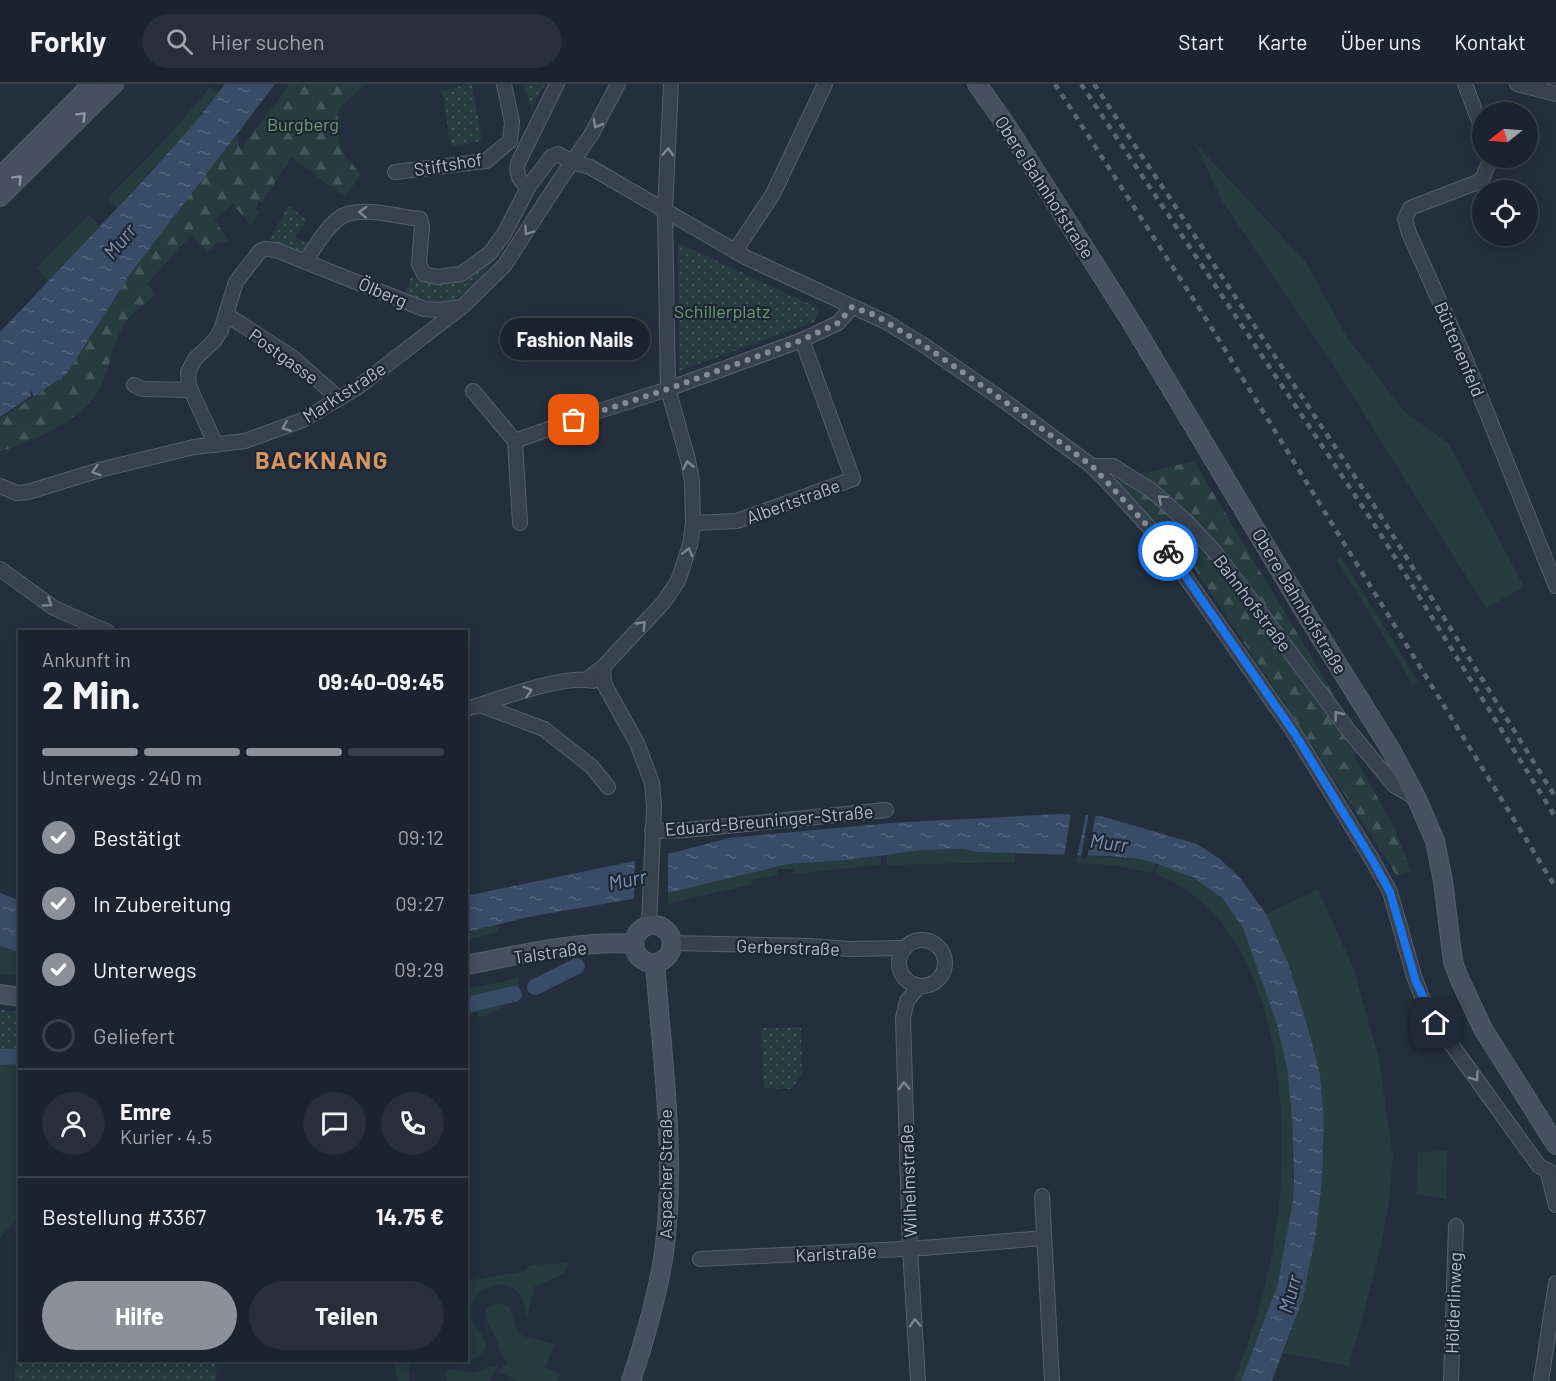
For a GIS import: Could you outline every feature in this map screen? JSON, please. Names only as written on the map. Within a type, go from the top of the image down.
[{"type":"street","points":[[0,177],[92,84]]},
{"type":"street","points":[[0,197],[114,84]]},
{"type":"street","name":"Stiftshof","points":[[395,172],[486,161],[510,141],[512,122],[504,84]]},
{"type":"street","name":"Marktstraße","points":[[0,486],[18,493],[28,492],[103,469],[194,447],[245,441],[303,420],[358,387],[463,306],[504,266],[591,135],[618,84]]},
{"type":"street","points":[[586,680],[603,667],[663,603],[684,568],[690,545],[693,523],[692,481],[668,389],[665,210],[671,84]]},
{"type":"street","points":[[735,251],[773,194],[825,84]]},
{"type":"street","name":"Obere Bahnhofstraße","points":[[977,84],[1008,128],[1132,323],[1308,617],[1384,737],[1417,799],[1435,841],[1443,881],[1453,962],[1460,980],[1483,1029],[1556,1145]]},
{"type":"street","points":[[1465,84],[1472,103]]},
{"type":"street","points":[[1517,84],[1556,94]]},
{"type":"street","points":[[529,186],[524,184],[517,173],[518,163],[526,152],[557,88]]},
{"type":"street","points":[[305,262],[327,231],[341,217],[355,211],[420,219],[422,226],[419,264],[424,274],[437,278],[461,273],[490,253],[504,234],[529,186],[554,154],[590,167],[665,210]]},
{"type":"street","name":"Büttenenfeld","points":[[1487,168],[1484,177],[1478,182],[1410,208],[1405,219],[1409,233],[1465,358],[1556,586]]},
{"type":"street","name":"Bahnhofstraße","points":[[665,210],[735,251],[852,307],[875,315],[922,344],[1007,403],[1092,466],[1113,466],[1152,491],[1186,522],[1229,570],[1349,731],[1395,786],[1417,799]]},
{"type":"street","name":"Ölberg","points":[[191,390],[188,372],[195,359],[215,340],[227,315],[230,296],[238,277],[260,251],[265,249],[276,250],[324,268],[424,309],[439,310],[463,306]]},
{"type":"street","points":[[515,441],[802,340],[838,323],[852,307]]},
{"type":"street","name":"Postgasse","points":[[227,315],[292,357],[338,400]]},
{"type":"street","name":"Albertstraße","points":[[693,523],[737,521],[853,479],[802,340]]},
{"type":"street","points":[[134,385],[143,389],[191,390],[216,445]]},
{"type":"street","points":[[473,390],[515,441],[520,523]]},
{"type":"street","points":[[1092,466],[1157,536],[1295,734],[1390,892],[1416,982],[1436,1023],[1539,1166],[1551,1173],[1556,1205]]},
{"type":"street","points":[[0,569],[54,608],[104,630]]},
{"type":"street","name":"Eduard-Breuninger-Straße","points":[[603,667],[604,684],[646,762],[652,783],[654,806],[650,925]]},
{"type":"street","points":[[473,707],[562,681],[586,680],[604,684]]},
{"type":"street","points":[[473,707],[544,729],[592,767],[608,787]]},
{"type":"street","name":"Eduard-Breuninger-Straße","points":[[652,831],[686,830],[886,810]]},
{"type":"street","points":[[650,925],[664,929],[672,943],[669,954],[656,963],[641,958],[634,944],[640,930],[650,925]]},
{"type":"street","name":"Gerberstraße","points":[[672,943],[849,949],[903,948],[909,943],[924,940],[932,942],[942,952],[945,968],[942,975],[929,985],[919,986]]},
{"type":"street","name":"Talstraße","points":[[468,965],[543,951],[606,944],[634,944]]},
{"type":"street","points":[[903,948],[899,957],[900,971],[909,982],[919,986]]},
{"type":"street","name":"Aspacher Straße","points":[[631,1381],[649,1329],[656,1299],[664,1252],[667,1212],[667,1124],[656,963]]},
{"type":"street","name":"Wilhelmstraße","points":[[918,1381],[910,1249],[903,1018],[908,1001],[919,986]]},
{"type":"street","points":[[0,994],[18,997]]},
{"type":"street","points":[[1042,1196],[1052,1381]]},
{"type":"street","name":"Hölderlinweg","points":[[1451,1381],[1456,1226]]},
{"type":"street","name":"Karlstraße","points":[[700,1259],[910,1249],[1044,1238]]},
{"type":"street","points":[[1541,1381],[1556,1283]]},
{"type":"green space","name":"Burgberg","points":[[290,84],[366,84],[339,108],[340,144],[347,158],[361,174],[345,197],[291,157],[262,203],[259,202],[255,209],[259,212],[251,226],[233,204],[214,220],[229,240],[220,244],[218,241],[209,252],[191,235],[147,284],[156,294],[136,311],[120,331],[100,388],[86,407],[52,431],[0,452],[0,419],[66,375],[130,274],[237,133],[240,150]]},
{"type":"green space","points":[[472,84],[482,141],[451,146],[442,91]]},
{"type":"green space","points":[[523,84],[545,84],[533,104],[533,112]]},
{"type":"green space","points":[[210,86],[219,92],[198,119],[117,208],[107,198],[174,130]]},
{"type":"green space","points":[[1195,143],[1306,262],[1348,339],[1406,413],[1449,444],[1524,587],[1486,608],[1332,363],[1222,201]]},
{"type":"green space","points":[[289,206],[307,220],[295,237],[309,244],[304,251],[300,252],[269,239]]},
{"type":"green space","points":[[89,215],[99,226],[49,281],[36,268]]},
{"type":"green space","name":"Schillerplatz","points":[[678,243],[820,309],[814,322],[679,371]]},
{"type":"green space","points":[[491,258],[494,261],[473,285],[445,303],[425,304],[404,295],[411,277],[430,283],[447,283],[463,278]]},
{"type":"green space","points":[[1194,461],[1359,736],[1359,750],[1354,756],[1394,827],[1411,871],[1397,876],[1199,575],[1166,532],[1112,481]]},
{"type":"green space","points":[[1341,557],[1418,681],[1413,685],[1337,560]]},
{"type":"green space","points":[[963,849],[977,852],[1015,853],[1015,862],[887,865],[886,855],[921,850]]},
{"type":"green space","points":[[1077,855],[1140,859],[1155,863],[1152,873],[1112,865],[1076,863]]},
{"type":"green space","points":[[881,856],[881,865],[794,874],[793,869],[778,869],[777,875],[753,880],[752,884],[668,904],[668,893],[788,864]]},
{"type":"green space","points":[[1159,864],[1194,878],[1222,898],[1234,912],[1243,928],[1264,984],[1277,1024],[1287,1068],[1292,1119],[1293,1200],[1277,1287],[1241,1381],[1234,1381],[1261,1300],[1277,1224],[1281,1168],[1281,1108],[1273,1048],[1258,992],[1234,941],[1200,901],[1155,874]]},
{"type":"green space","points":[[1318,889],[1354,970],[1379,1059],[1393,1157],[1388,1209],[1377,1264],[1349,1366],[1284,1353],[1303,1298],[1316,1233],[1322,1180],[1289,965],[1266,914]]},
{"type":"green space","points":[[497,925],[498,932],[468,940],[468,932]]},
{"type":"green space","points":[[0,946],[18,952],[18,976],[0,974]]},
{"type":"green space","points":[[519,978],[518,1000],[479,1018],[477,1012],[468,1015],[468,985],[470,984],[471,988]]},
{"type":"green space","points":[[0,1009],[18,1012],[18,1049],[0,1048]]},
{"type":"green space","points":[[801,1027],[802,1074],[791,1089],[764,1088],[761,1028]]},
{"type":"green space","points":[[0,1048],[18,1049],[18,1218],[0,1238]]},
{"type":"green space","points":[[1447,1151],[1446,1199],[1416,1194],[1418,1152]]},
{"type":"green space","points":[[569,1263],[563,1274],[534,1287],[527,1317],[522,1299],[511,1287],[497,1285],[483,1290],[473,1301],[471,1315],[473,1324],[484,1340],[485,1349],[480,1355],[468,1360],[468,1356],[471,1354],[468,1350],[468,1281],[525,1271],[530,1265]]},
{"type":"green space","points":[[499,1303],[510,1308],[517,1331],[523,1336],[555,1344],[545,1367],[560,1374],[557,1381],[518,1381],[498,1371],[508,1363],[485,1313],[491,1306]]},
{"type":"green space","points":[[18,1358],[18,1362],[217,1362],[216,1381],[14,1381]]},
{"type":"green space","points":[[394,1362],[409,1362],[409,1381],[398,1381]]},
{"type":"green space","points":[[489,1366],[498,1366],[489,1381],[447,1381],[446,1370],[473,1373]]},
{"type":"water","name":"Murr","points":[[225,84],[275,84],[130,274],[66,375],[34,396],[30,389],[31,396],[0,417],[0,332],[140,184],[198,119]]},
{"type":"water","name":"Murr","points":[[1059,814],[1101,816],[1197,844],[1220,859],[1240,878],[1266,914],[1289,965],[1309,1032],[1320,1075],[1324,1118],[1322,1180],[1316,1233],[1303,1298],[1272,1381],[1241,1381],[1277,1287],[1293,1200],[1292,1119],[1287,1068],[1277,1024],[1243,928],[1222,898],[1194,878],[1140,859],[977,852],[963,849],[921,850],[849,860],[788,864],[668,893],[533,916],[468,932],[468,896],[668,854],[729,838],[890,823]]},
{"type":"water","points":[[0,893],[18,900],[18,952],[0,946]]},
{"type":"pier","points":[[1089,812],[1096,813],[1087,858],[1081,858]]},
{"type":"pier","points":[[1071,813],[1086,814],[1077,858],[1064,857]]},
{"type":"pier","points":[[668,851],[668,896],[634,901],[635,856]]},
{"type":"waterway","points":[[535,987],[577,966]]},
{"type":"waterway","points":[[468,1005],[514,994]]},
{"type":"waterway","points":[[0,1057],[18,1056]]},
{"type":"railway","points":[[1055,84],[1208,322],[1556,888]]},
{"type":"railway","points":[[1081,84],[1378,530],[1556,818]]},
{"type":"railway","points":[[1094,84],[1377,510],[1556,798]]},
{"type":"way so far","points":[[574,420],[668,389],[802,340],[838,323],[852,307],[875,315],[922,344],[1092,466],[1168,551]]},
{"type":"place","name":"Fashion Nails","points":[[574,420]]},
{"type":"district","name":"BACKNANG","points":[[322,459]]},
{"type":"route","points":[[1168,551],[1295,734],[1373,861],[1390,892],[1416,982],[1436,1023]]}]
